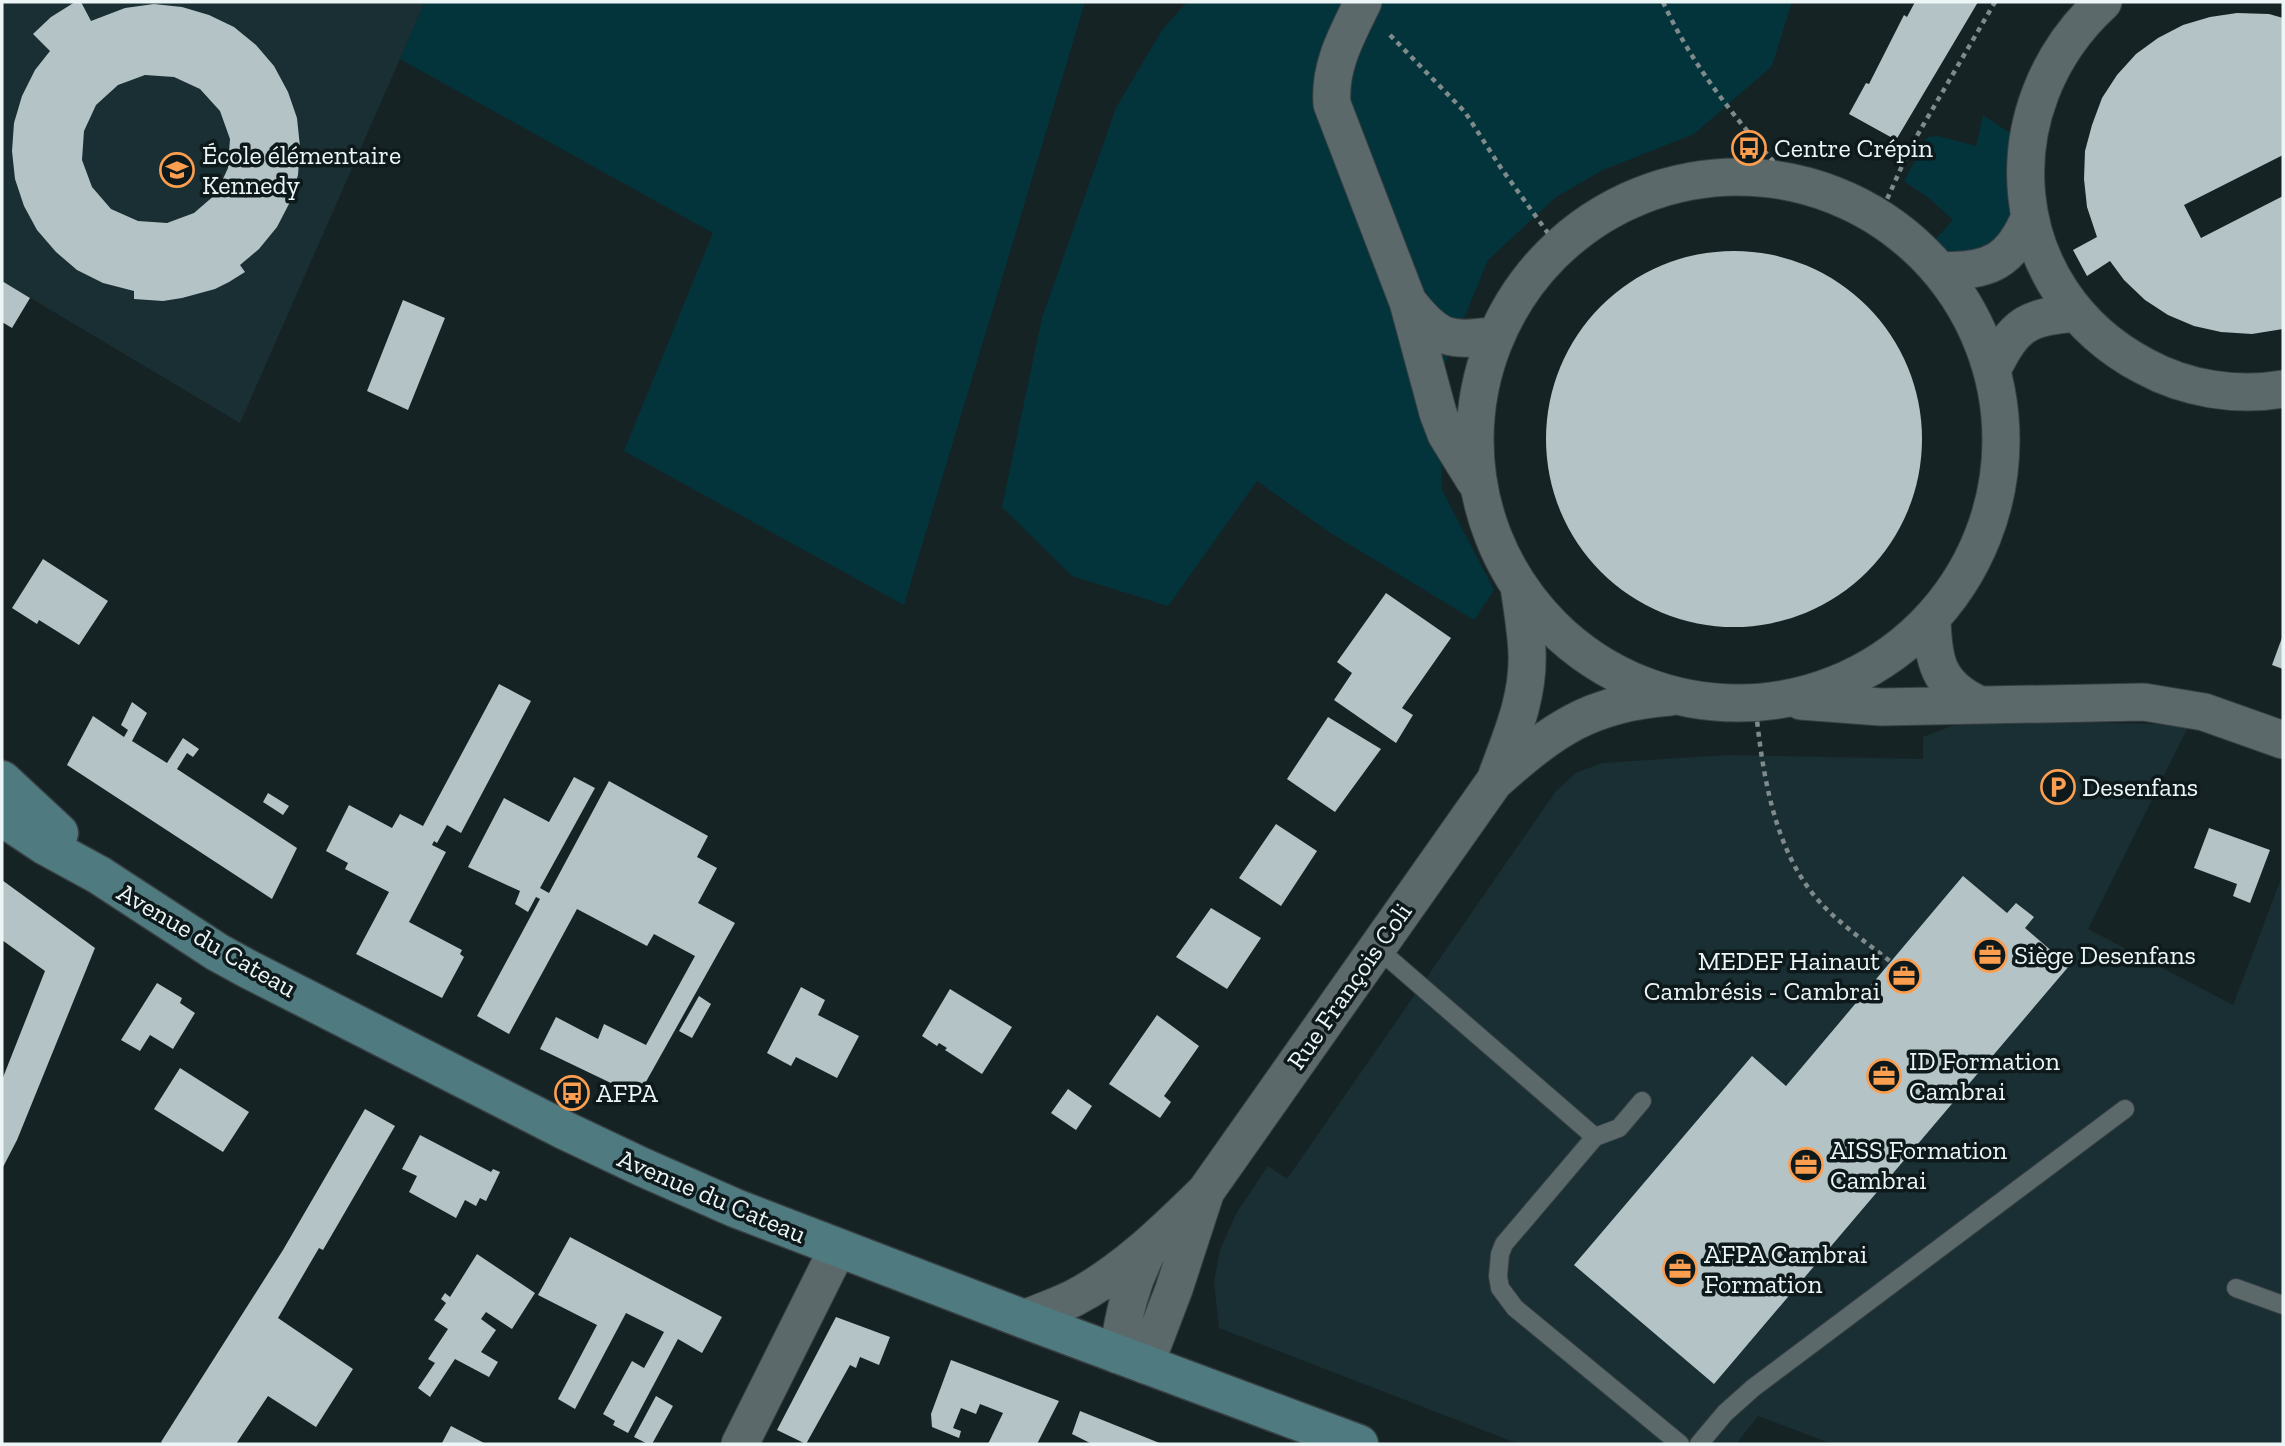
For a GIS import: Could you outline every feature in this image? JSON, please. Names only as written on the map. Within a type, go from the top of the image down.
[{"type":"main road","name":"Avenue du Cateau","points":[[2,780],[99,875]]},
{"type":"main road","name":"Avenue du Cateau","points":[[2,817],[217,951],[442,1069],[642,1167],[838,1248],[1359,1444]]},
{"type":"street","points":[[2103,2],[2074,30],[2060,50],[2038,94],[2027,142],[2025,167],[2030,216],[2048,267],[2077,313],[2114,348],[2135,362],[2169,378],[2204,388],[2253,393],[2283,390]]},
{"type":"street","points":[[1363,3],[1338,55],[1333,73],[1332,104],[1408,302],[1446,435],[1479,488]]},
{"type":"street","points":[[1767,701],[1828,687],[1874,665],[1914,636],[1948,600],[1968,569],[1992,513],[2002,442],[2000,405],[1986,348],[1966,307],[1940,270],[1912,242],[1879,217],[1837,196],[1792,182],[1733,177],[1695,180],[1645,194],[1610,210],[1578,231],[1558,247],[1529,279],[1496,335],[1480,385],[1476,411],[1479,488],[1494,538],[1518,585],[1550,624],[1588,656],[1632,680],[1680,696],[1730,703],[1767,701],[1881,707],[2164,704],[2217,715],[2283,740]]},
{"type":"street","points":[[1940,270],[1973,270],[1997,261],[2014,247],[2030,216]]},
{"type":"street","points":[[1408,302],[1428,327],[1439,333],[1467,338],[1496,335]]},
{"type":"street","points":[[1992,370],[2008,342],[2022,326],[2043,317],[2077,313]]},
{"type":"street","name":"Rue François Coli","points":[[1494,782],[1516,724],[1526,683],[1528,654],[1518,585]]},
{"type":"street","points":[[1932,618],[1934,651],[1944,679],[1963,696],[1978,704]]},
{"type":"street","name":"Rue François Coli","points":[[1024,1319],[1074,1298],[1098,1283],[1154,1240],[1206,1191],[1494,782],[1532,748],[1574,720],[1618,705],[1680,696]]},
{"type":"street","name":"Rue François Coli","points":[[1132,1360],[1174,1289],[1206,1191]]},
{"type":"street","name":"Rue François Coli","points":[[1132,1360],[1129,1295],[1138,1268],[1154,1240]]},
{"type":"street","points":[[740,1444],[838,1248]]},
{"type":"lane","points":[[1377,948],[1595,1137]]},
{"type":"lane","points":[[1642,1101],[1619,1128],[1595,1137],[1504,1244],[1498,1265],[1500,1288],[1515,1308],[1680,1444]]},
{"type":"lane","points":[[1699,1444],[1725,1413],[1753,1388],[2125,1109]]},
{"type":"lane","points":[[2236,1288],[2283,1305]]},
{"type":"path","points":[[1663,2],[1672,23],[1702,71],[1745,131],[1792,182]]},
{"type":"path","points":[[1879,217],[1911,146],[1995,2]]},
{"type":"path","points":[[1363,3],[1465,112],[1501,168],[1558,247]]},
{"type":"path","points":[[1767,701],[1762,765],[1769,799],[1801,879],[1837,919],[1891,962]]},
{"type":"shaded area","name":"École élémentaire Kennedy","points":[[2,2],[425,2],[240,423],[2,281]]},
{"type":"shaded area","points":[[425,2],[1085,2],[904,605],[624,451],[713,233],[400,59]]},
{"type":"shaded area","points":[[1187,2],[1792,2],[1772,66],[1694,134],[1603,170],[1556,197],[1488,260],[1441,374],[1442,490],[1494,590],[1474,620],[1329,532],[1257,481],[1168,606],[1072,576],[1002,507],[1042,318],[1116,108],[1162,30]]},
{"type":"shaded area","points":[[1983,115],[2010,133],[2009,220],[1996,240],[1983,249],[1959,254],[1945,250],[1933,242],[1953,220],[1930,199],[1904,181],[1928,137],[1938,136],[1976,146]]},
{"type":"shaded area","points":[[1970,719],[2189,725],[2088,929],[2233,1005],[2283,874],[2283,1444],[1832,1444],[1758,1416],[1736,1444],[1519,1444],[1219,1328],[1214,1282],[1220,1250],[1237,1212],[1268,1166],[1287,1179],[1556,791],[1576,773],[1602,763],[1727,755],[1923,759],[1923,737]]},
{"type":"building","points":[[75,2],[81,2],[91,21],[125,8],[154,4],[182,7],[209,15],[234,27],[256,45],[274,66],[288,92],[297,118],[300,147],[298,175],[290,202],[277,227],[259,249],[240,265],[245,272],[215,289],[182,298],[163,301],[134,299],[134,291],[103,283],[77,270],[56,252],[37,230],[24,206],[15,179],[12,151],[14,123],[22,96],[35,70],[50,51],[33,34],[51,17]],"holes":[[[145,75],[174,77],[200,89],[220,111],[230,139],[228,168],[216,194],[194,213],[167,223],[138,221],[111,209],[92,187],[82,160],[84,131],[96,105],[118,85]]]},
{"type":"building","points":[[1915,2],[1978,2],[1896,140],[1849,114],[1866,83],[1869,84],[1904,15],[1907,17]]},
{"type":"building","points":[[2237,13],[2269,14],[2283,18],[2283,155],[2184,205],[2201,238],[2283,196],[2283,329],[2252,334],[2221,332],[2194,326],[2168,315],[2145,300],[2124,280],[2110,261],[2087,276],[2073,250],[2097,237],[2087,207],[2085,151],[2102,98],[2117,75],[2136,54],[2183,25]]},
{"type":"building","points":[[1734,251],[1771,254],[1806,265],[1839,283],[1867,306],[1890,334],[1908,367],[1919,402],[1922,439],[1919,476],[1908,511],[1890,544],[1867,572],[1839,595],[1806,613],[1771,624],[1734,627],[1697,624],[1662,613],[1629,595],[1601,572],[1578,544],[1560,511],[1549,476],[1546,439],[1549,402],[1560,367],[1578,334],[1601,306],[1629,283],[1662,265],[1697,254]]},
{"type":"building","points":[[2,281],[30,298],[12,328],[2,322]]},
{"type":"building","points":[[403,300],[445,318],[408,410],[367,391]]},
{"type":"building","points":[[43,559],[108,601],[79,645],[39,620],[37,624],[12,608]]},
{"type":"building","points":[[1386,593],[1451,638],[1402,708],[1413,715],[1396,743],[1334,700],[1352,673],[1337,662]]},
{"type":"building","points":[[2283,635],[2283,669],[2272,665]]},
{"type":"building","points":[[499,684],[531,701],[461,833],[447,825],[437,843],[434,841],[432,845],[446,852],[409,922],[462,950],[460,954],[464,957],[442,998],[356,954],[389,892],[345,869],[348,863],[326,851],[349,805],[392,828],[400,814],[423,826]]},
{"type":"building","points":[[132,702],[147,713],[132,741],[167,763],[183,738],[199,749],[193,757],[187,753],[177,769],[297,848],[272,899],[67,765],[93,716],[124,737],[128,730],[121,725]]},
{"type":"building","points":[[1328,717],[1381,749],[1335,812],[1287,779]]},
{"type":"building","points":[[574,777],[595,788],[540,888],[549,893],[609,781],[708,836],[697,857],[717,868],[698,903],[735,923],[638,1096],[540,1049],[556,1017],[598,1039],[604,1024],[646,1045],[695,956],[654,934],[647,946],[577,909],[509,1034],[477,1016],[540,899],[536,897],[528,912],[515,904],[520,891],[468,867],[504,798],[549,822]]},
{"type":"building","points":[[268,793],[289,806],[283,815],[263,802]]},
{"type":"building","points":[[1276,824],[1317,851],[1281,906],[1239,878]]},
{"type":"building","points":[[2209,828],[2270,850],[2250,903],[2233,896],[2237,884],[2194,868]]},
{"type":"building","points":[[1963,876],[2007,913],[2016,903],[2034,917],[2025,928],[2069,966],[1714,1384],[1574,1265],[1752,1056],[1786,1086]]},
{"type":"building","points":[[2,880],[95,948],[17,1140],[2,1169],[2,1080],[45,971],[2,940]]},
{"type":"building","points":[[1211,908],[1261,938],[1227,989],[1176,957]]},
{"type":"building","points":[[157,983],[182,998],[180,1003],[195,1013],[173,1049],[150,1035],[140,1051],[121,1040]]},
{"type":"building","points":[[801,987],[825,1000],[818,1015],[859,1036],[837,1078],[796,1057],[791,1066],[767,1053]]},
{"type":"building","points":[[950,989],[1012,1027],[982,1074],[945,1050],[947,1048],[939,1043],[937,1046],[922,1036]]},
{"type":"building","points":[[699,996],[711,1004],[692,1038],[679,1031]]},
{"type":"building","points":[[1157,1015],[1199,1046],[1164,1096],[1171,1102],[1160,1118],[1109,1084]]},
{"type":"building","points":[[180,1068],[249,1112],[223,1152],[154,1109]]},
{"type":"building","points":[[1068,1089],[1092,1106],[1076,1130],[1051,1113]]},
{"type":"building","points":[[365,1109],[395,1126],[323,1250],[319,1248],[278,1318],[353,1369],[316,1427],[268,1396],[236,1444],[164,1444],[161,1442],[283,1250]]},
{"type":"building","points":[[420,1135],[491,1172],[493,1169],[500,1172],[486,1201],[480,1198],[476,1206],[465,1200],[456,1218],[409,1192],[417,1176],[402,1169]]},
{"type":"building","points":[[570,1237],[722,1317],[702,1353],[678,1339],[628,1433],[613,1425],[615,1421],[603,1414],[632,1361],[644,1368],[664,1332],[626,1313],[575,1409],[558,1399],[597,1325],[538,1295]]},
{"type":"building","points":[[477,1254],[535,1293],[512,1329],[486,1312],[481,1319],[496,1330],[481,1352],[498,1362],[489,1377],[455,1359],[430,1397],[418,1388],[435,1363],[428,1359],[448,1329],[434,1320],[446,1303],[441,1299],[445,1293],[450,1297]]},
{"type":"building","points":[[836,1317],[890,1337],[879,1365],[860,1357],[856,1368],[850,1365],[806,1444],[777,1430]]},
{"type":"building","points":[[951,1360],[1059,1401],[1037,1444],[988,1444],[1003,1413],[980,1404],[976,1414],[961,1408],[953,1428],[961,1431],[959,1438],[932,1427],[931,1414]]},
{"type":"building","points":[[656,1396],[673,1406],[652,1444],[648,1444],[634,1437]]},
{"type":"building","points":[[1080,1411],[1162,1444],[1092,1444],[1072,1434]]},
{"type":"building","points":[[451,1426],[486,1444],[442,1443]]},
{"type":"place","name":"Centre Crépin","points":[[1749,148]]},
{"type":"place","name":"École élémentaire Kennedy","points":[[177,170]]},
{"type":"place","name":"Desenfans","points":[[2058,787]]},
{"type":"place","name":"Siège Desenfans","points":[[1990,955]]},
{"type":"place","name":"MEDEF Hainaut Cambrésis - Cambrai","points":[[1904,976]]},
{"type":"place","name":"ID Formation Cambrai","points":[[1884,1076]]},
{"type":"place","name":"AFPA","points":[[572,1093]]},
{"type":"place","name":"AISS Formation Cambrai","points":[[1806,1165]]},
{"type":"place","name":"AFPA Cambrai Formation","points":[[1680,1269]]}]
